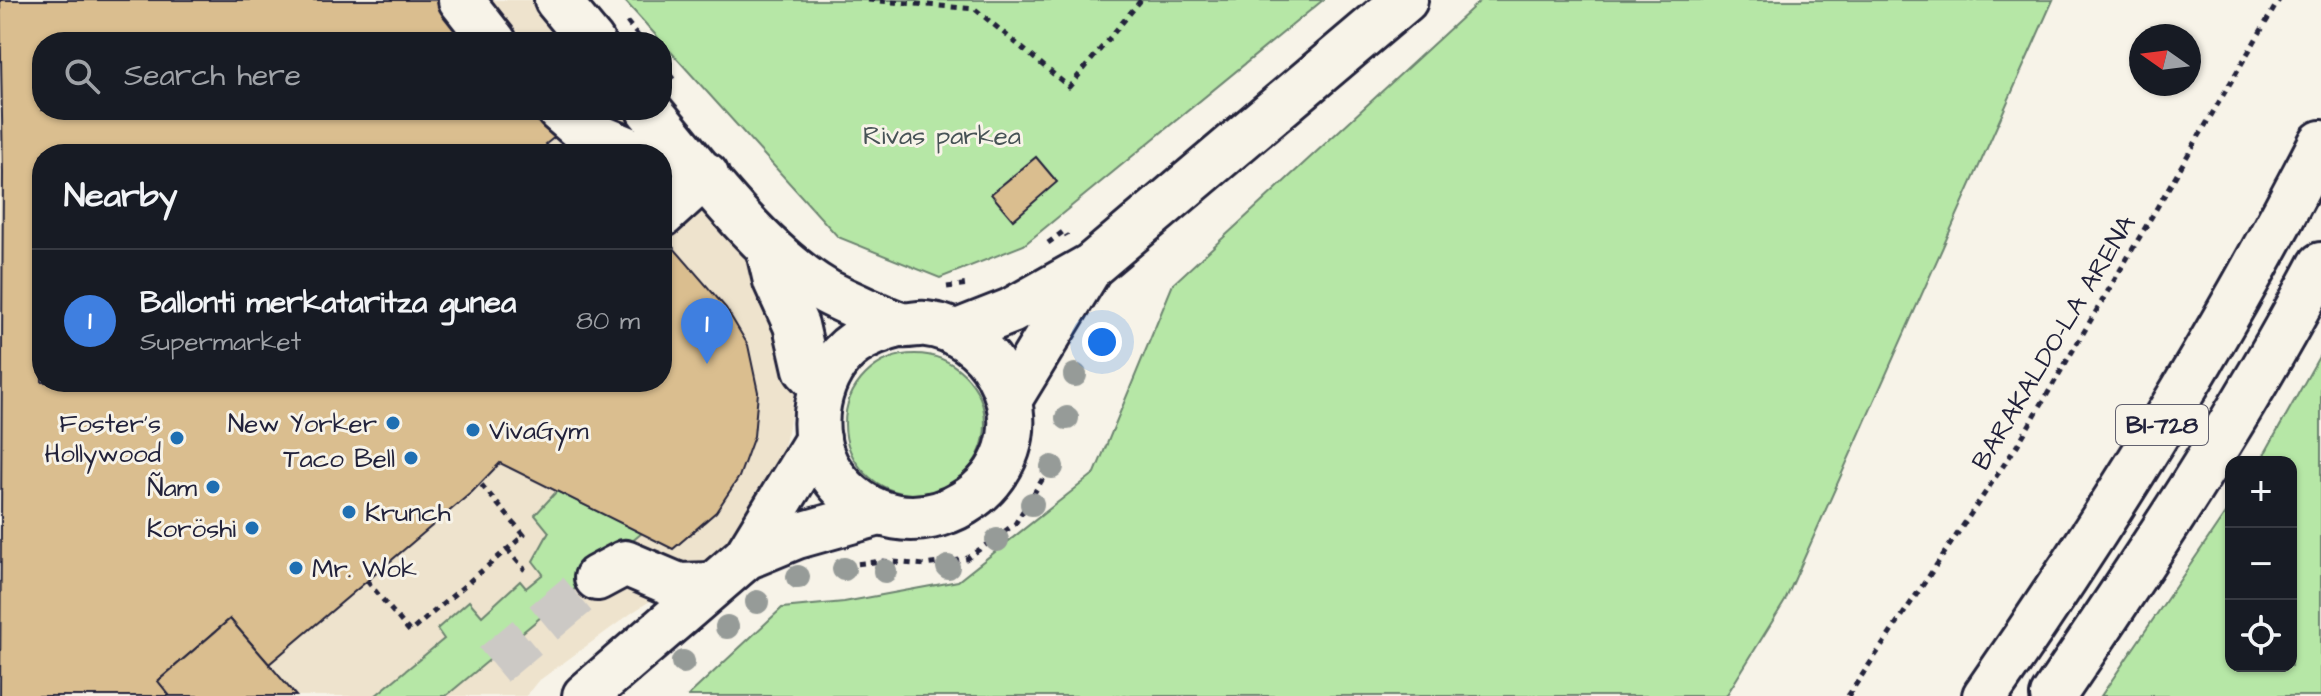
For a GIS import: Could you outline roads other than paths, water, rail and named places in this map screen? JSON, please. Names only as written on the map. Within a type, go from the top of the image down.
[{"type":"street","points":[[461,0],[486,32]]},
{"type":"street","points":[[557,0],[584,32]]},
{"type":"street","points":[[955,333],[1011,311],[1091,266],[1405,0]]},
{"type":"street","points":[[672,111],[706,175],[769,251],[825,292],[899,325]]},
{"type":"street","points":[[560,134],[582,130],[616,144]]},
{"type":"street","name":"BI-728","points":[[1985,696],[2083,555],[2155,437],[2218,333],[2321,143]]},
{"type":"street","points":[[672,165],[706,175]]},
{"type":"street","points":[[672,206],[706,175]]},
{"type":"street","points":[[769,251],[776,281],[796,325],[806,369],[822,386]]},
{"type":"street","name":"BI-728","points":[[2053,696],[2173,519],[2283,338],[2321,265]]},
{"type":"street","points":[[1009,400],[1091,266]]},
{"type":"street","points":[[927,324],[955,333],[979,349],[998,372],[1009,400],[1011,430],[1003,459],[988,485],[966,504],[938,516],[908,519],[879,513],[850,496],[836,479],[818,439],[816,412],[822,386],[835,363],[852,345],[874,332],[899,325],[927,324]]},
{"type":"street","points":[[746,557],[818,439]]},
{"type":"street","points":[[585,696],[746,557],[797,536],[879,513]]},
{"type":"street","points":[[597,578],[625,563],[679,586],[712,585]]},
{"type":"tunnel","points":[[493,665],[597,578]]},
{"type":"place","name":"Ballonti merkataritza gunea","points":[[707,364]]},
{"type":"place","name":"New Yorker","points":[[393,423]]},
{"type":"place","name":"VivaGym","points":[[473,430]]},
{"type":"place","name":"Foster's Hollywood","points":[[177,438]]},
{"type":"place","name":"Taco Bell","points":[[411,458]]},
{"type":"place","name":"Ñam","points":[[213,487]]},
{"type":"place","name":"Krunch","points":[[349,512]]},
{"type":"place","name":"Koröshi","points":[[252,528]]},
{"type":"place","name":"Mr. Wok","points":[[296,568]]},
{"type":"park label","name":"Rivas parkea","points":[[942,135]]}]
